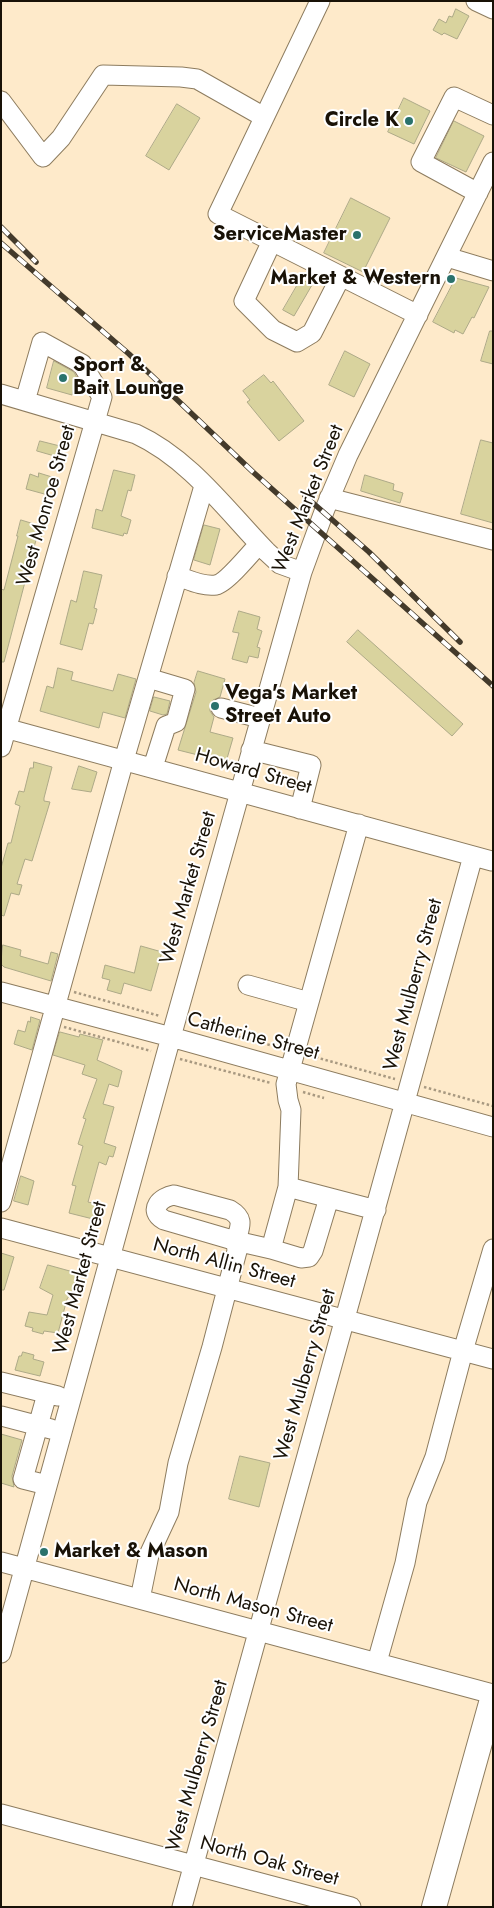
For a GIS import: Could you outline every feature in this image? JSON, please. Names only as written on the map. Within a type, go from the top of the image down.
[{"type":"main road","points":[[434,1907],[493,1695]]},
{"type":"street","points":[[320,1],[218,214],[418,315]]},
{"type":"street","points":[[476,1],[493,10]]},
{"type":"street","points":[[1,101],[43,157],[61,138],[104,75],[197,79],[264,117]]},
{"type":"street","points":[[478,193],[421,162],[454,97],[493,115]]},
{"type":"street","name":"West Market Street","points":[[1,1653],[173,1028],[302,572],[329,498],[493,162]]},
{"type":"street","points":[[272,241],[244,301],[273,330],[297,342],[312,333],[341,276]]},
{"type":"street","points":[[447,257],[493,271]]},
{"type":"street","name":"West Monroe Street","points":[[1,747],[4,728],[102,397],[82,364],[42,342],[25,401]]},
{"type":"street","points":[[1,394],[136,434],[154,442],[182,463],[280,564],[302,572]]},
{"type":"street","points":[[1,1202],[124,760],[204,486]]},
{"type":"street","points":[[329,498],[493,540]]},
{"type":"street","points":[[177,576],[205,585],[218,585],[259,544]]},
{"type":"street","points":[[148,678],[185,689],[176,722],[166,726],[153,767]]},
{"type":"street","points":[[221,708],[260,718]]},
{"type":"street","name":"Howard Street","points":[[4,728],[153,767],[492,861]]},
{"type":"street","points":[[252,750],[311,764],[300,808]]},
{"type":"street","points":[[271,1249],[288,1187],[292,1110],[288,1100],[286,1084],[359,824]]},
{"type":"street","name":"West Mulberry Street","points":[[182,1907],[473,856]]},
{"type":"street","points":[[248,985],[309,1002]]},
{"type":"street","name":"Catherine Street","points":[[1,992],[56,1006],[173,1028],[293,1061],[406,1102],[493,1127]]},
{"type":"street","points":[[288,1187],[376,1210]]},
{"type":"street","points":[[140,1599],[149,1555],[169,1512],[178,1463],[228,1289],[237,1252],[236,1241],[241,1223],[238,1215],[230,1210],[174,1195],[166,1196],[159,1201],[156,1212],[158,1217],[164,1220],[236,1241],[302,1258],[309,1257],[314,1251],[329,1198]]},
{"type":"street","name":"North Allin Street","points":[[1,1228],[493,1359]]},
{"type":"street","points":[[376,1662],[405,1563],[417,1502],[435,1457],[463,1351],[493,1249]]},
{"type":"street","points":[[62,1432],[3,1416],[7,1384],[71,1400]]},
{"type":"street","points":[[47,1394],[23,1478],[47,1486]]},
{"type":"street","name":"North Mason Street","points":[[1,1562],[493,1695]]},
{"type":"street","name":"North Oak Street","points":[[1,1814],[351,1907]]},
{"type":"path","points":[[61,988],[173,1028],[293,1061],[411,1083],[493,1106]]},
{"type":"building","points":[[456,9],[469,16],[457,39],[444,33],[442,35],[433,30],[439,19],[446,23],[449,16],[452,17]]},
{"type":"building","name":"Circle K","points":[[404,98],[430,111],[414,144],[388,132]]},
{"type":"building","points":[[177,104],[200,118],[169,170],[146,156]]},
{"type":"building","name":"Circle K","points":[[454,121],[484,136],[466,172],[436,158]]},
{"type":"building","name":"ServiceMaster","points":[[351,198],[390,218],[363,272],[324,253]]},
{"type":"building","points":[[456,278],[489,287],[474,318],[472,317],[463,334],[455,330],[454,333],[433,322]]},
{"type":"building","points":[[301,279],[312,285],[294,316],[283,310]]},
{"type":"building","points":[[490,331],[493,331],[493,364],[481,361]]},
{"type":"building","points":[[345,351],[370,364],[354,397],[329,385]]},
{"type":"building","name":"Sport & Bait Lounge","points":[[54,361],[74,372],[77,378],[72,395],[47,388]]},
{"type":"building","points":[[264,375],[271,383],[273,381],[304,421],[279,441],[247,402],[250,400],[243,391]]},
{"type":"building","points":[[481,440],[493,443],[493,523],[461,514]]},
{"type":"building","points":[[40,441],[60,446],[58,457],[37,451]]},
{"type":"building","points":[[114,470],[135,475],[131,491],[128,490],[121,516],[131,520],[127,534],[124,533],[123,536],[92,528],[96,509],[102,511]]},
{"type":"building","points":[[39,473],[52,477],[48,495],[26,489],[30,474],[38,477]]},
{"type":"building","points":[[365,475],[394,484],[393,490],[403,493],[400,503],[361,491]]},
{"type":"building","points":[[21,520],[44,527],[40,541],[36,540],[4,662],[1,662],[1,589],[4,590]]},
{"type":"building","points":[[204,525],[220,529],[210,565],[194,560]]},
{"type":"building","points":[[84,571],[102,575],[94,608],[97,609],[93,624],[89,623],[82,650],[60,644],[71,600],[76,602]]},
{"type":"building","points":[[239,611],[260,617],[257,629],[262,631],[257,647],[260,648],[258,658],[249,656],[247,663],[232,659],[239,633],[233,632]]},
{"type":"building","points":[[358,630],[463,724],[452,736],[347,642]]},
{"type":"building","points":[[58,668],[73,672],[71,680],[113,691],[118,674],[136,679],[125,718],[103,712],[99,728],[40,711],[47,686],[53,688]]},
{"type":"building","points":[[198,671],[225,679],[220,697],[213,700],[210,705],[210,711],[214,717],[210,732],[233,738],[226,762],[178,750],[196,692],[194,683]]},
{"type":"building","points":[[154,697],[170,701],[167,714],[163,715],[150,711]]},
{"type":"building","points":[[34,762],[52,767],[44,798],[44,801],[50,802],[32,861],[25,859],[17,884],[22,885],[19,895],[11,893],[4,916],[1,915],[1,868],[8,843],[11,843],[20,806],[15,804],[19,791],[24,792],[30,768],[33,768]]},
{"type":"building","points":[[79,766],[97,772],[91,792],[72,789]]},
{"type":"building","points":[[3,945],[21,950],[20,956],[48,964],[51,952],[58,954],[51,981],[4,967],[1,964]]},
{"type":"building","points":[[141,946],[162,952],[151,991],[124,983],[121,994],[107,990],[110,980],[102,978],[105,965],[134,973]]},
{"type":"building","points":[[31,1017],[40,1020],[32,1050],[14,1044],[18,1030],[25,1032]]},
{"type":"building","points":[[60,1032],[79,1037],[80,1034],[103,1040],[97,1060],[122,1071],[118,1087],[109,1084],[103,1104],[114,1107],[104,1143],[116,1147],[113,1157],[109,1156],[106,1165],[99,1162],[88,1202],[97,1204],[93,1219],[69,1213],[76,1186],[72,1185],[83,1146],[78,1144],[86,1119],[83,1118],[97,1079],[82,1074],[85,1065],[53,1055]]},
{"type":"building","points":[[21,1176],[34,1181],[28,1205],[14,1201]]},
{"type":"building","points":[[1,1253],[14,1257],[4,1290],[1,1290]]},
{"type":"building","points":[[48,1265],[77,1273],[72,1292],[67,1299],[58,1333],[44,1331],[43,1334],[32,1331],[33,1328],[25,1326],[29,1312],[47,1315],[53,1295],[40,1288]]},
{"type":"building","points":[[23,1352],[34,1355],[33,1359],[44,1362],[40,1376],[15,1370],[19,1356]]},
{"type":"building","points":[[1,1434],[22,1440],[12,1476],[14,1487],[1,1483]]},
{"type":"building","points":[[240,1456],[270,1463],[259,1507],[229,1499]]},
{"type":"railway","points":[[1,227],[36,262]]},
{"type":"railway","points":[[1,243],[129,354],[253,472],[493,686]]},
{"type":"railway","points":[[305,496],[369,552],[460,642]]},
{"type":"place","name":"Circle K","points":[[409,121]]},
{"type":"place","name":"ServiceMaster","points":[[357,235]]},
{"type":"place","name":"Market & Western","points":[[451,279]]},
{"type":"place","name":"Sport & Bait Lounge","points":[[63,378]]},
{"type":"place","name":"Vega's Market Street Auto","points":[[215,706]]},
{"type":"place","name":"Market & Mason","points":[[44,1552]]}]
